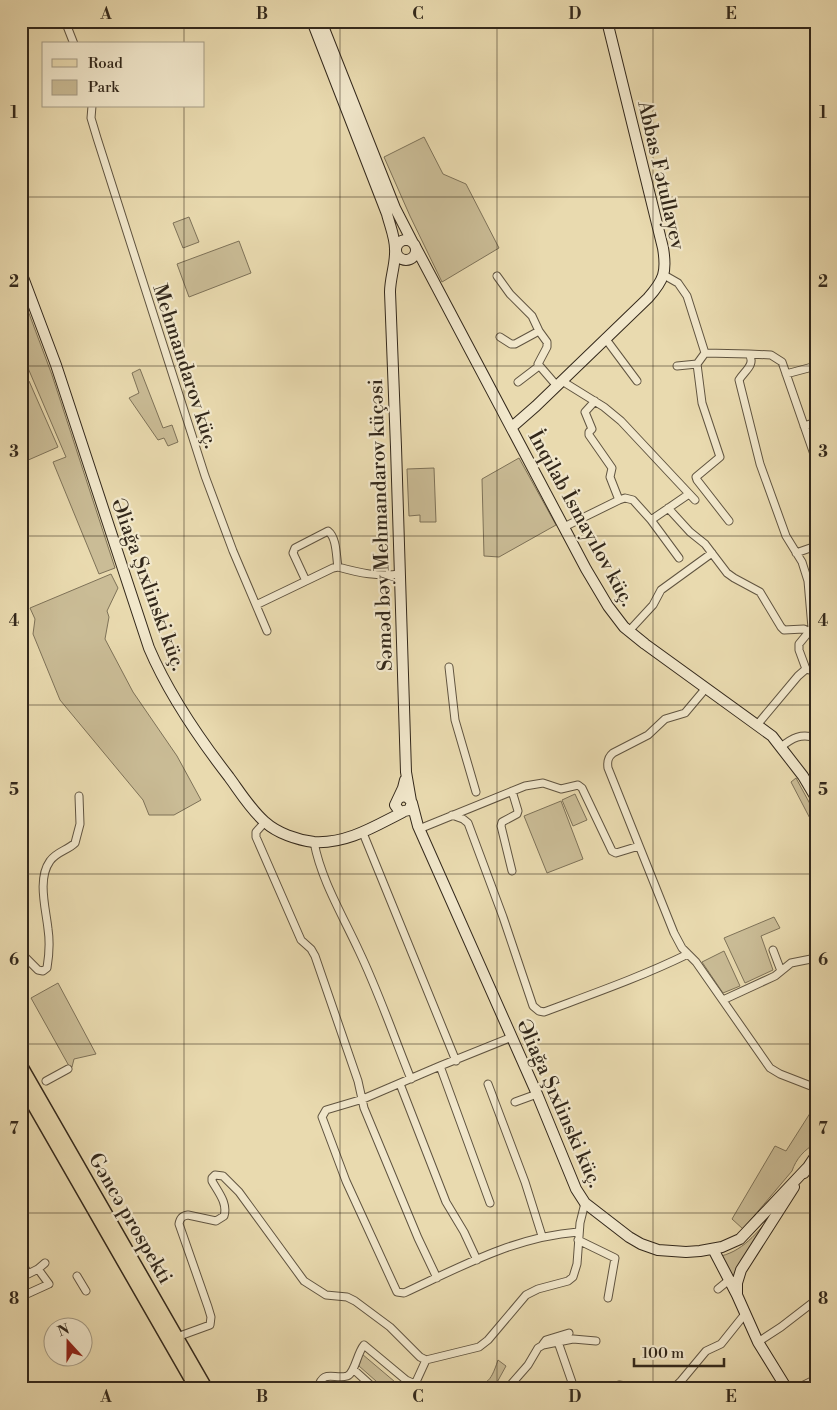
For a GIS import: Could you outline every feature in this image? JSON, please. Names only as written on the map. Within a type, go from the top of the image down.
[{"type":"main road","points":[[312,21],[387,214],[395,251],[401,259],[418,262],[432,276]]},
{"type":"main road","points":[[321,21],[395,208],[414,245],[415,253],[399,265],[390,277]]},
{"type":"main road","name":"Abbas Fətullayev","points":[[512,427],[648,298],[664,275],[664,248],[607,21]]},
{"type":"main road","points":[[395,251],[397,244],[402,240],[408,240],[414,245]]},
{"type":"main road","name":"İnqilab İsmayılov küç.","points":[[414,245],[564,527],[618,621],[772,736],[803,776],[816,798]]},
{"type":"main road","name":"Səməd bəy Mehmandarov küçəsi","points":[[395,251],[390,277],[390,292],[406,772]]},
{"type":"main road","name":"Əliağa Şıxlinski küç.","points":[[21,272],[56,365],[154,662],[169,691],[186,717],[240,793],[265,822],[289,836],[314,842],[338,840],[362,833],[403,812]]},
{"type":"main road","points":[[383,822],[403,788],[406,772]]},
{"type":"main road","points":[[406,772],[411,802],[418,827]]},
{"type":"main road","points":[[397,800],[407,797],[411,802],[410,808],[403,812]]},
{"type":"main road","points":[[397,800],[398,810],[403,812],[418,827]]},
{"type":"main road","name":"Əliağa Şıxlinski küç.","points":[[418,827],[537,1094],[576,1188],[586,1203],[623,1232],[647,1246],[674,1252],[713,1249],[740,1239],[807,1168]]},
{"type":"main road","name":"Gəncə prospekti","points":[[21,1065],[127,1257],[196,1389]]},
{"type":"main road","name":"Gəncə prospekti","points":[[21,1084],[207,1389]]},
{"type":"main road","points":[[737,1294],[737,1283],[741,1270],[816,1155]]},
{"type":"main road","points":[[713,1249],[737,1294],[758,1342],[787,1389]]},
{"type":"street","points":[[64,21],[73,42]]},
{"type":"street","name":"Mehmandarov küç.","points":[[92,108],[92,124],[177,392],[233,551],[267,631]]},
{"type":"street","points":[[664,275],[678,283],[687,296],[705,353]]},
{"type":"street","points":[[498,276],[510,294],[532,316],[539,332],[544,337],[547,347],[546,352],[538,361],[538,366],[518,382]]},
{"type":"street","points":[[500,337],[511,344],[515,344],[539,332]]},
{"type":"street","points":[[606,338],[637,381]]},
{"type":"street","points":[[705,353],[771,355],[779,359],[782,362],[816,460]]},
{"type":"street","points":[[705,353],[697,364],[702,403],[720,457],[696,477],[729,522]]},
{"type":"street","points":[[749,354],[752,362],[739,380],[760,464],[786,536],[802,562],[808,580],[812,634]]},
{"type":"street","points":[[677,366],[697,364]]},
{"type":"street","points":[[538,366],[559,383],[595,401],[621,421],[695,500]]},
{"type":"street","points":[[786,374],[816,366]]},
{"type":"street","points":[[595,401],[585,412],[592,429],[589,434],[612,468],[610,477],[619,500]]},
{"type":"street","points":[[804,426],[816,422]]},
{"type":"street","points":[[651,520],[688,494]]},
{"type":"street","points":[[564,527],[625,498],[632,500],[651,520],[678,558]]},
{"type":"street","points":[[668,508],[690,532],[705,544],[727,572],[734,578],[760,592],[784,630],[800,628],[812,634]]},
{"type":"street","points":[[306,581],[293,553],[295,548],[328,531],[331,532],[334,538],[338,567]]},
{"type":"street","points":[[796,553],[816,546]]},
{"type":"street","points":[[629,631],[653,605],[661,590],[712,553]]},
{"type":"street","points":[[256,605],[338,567],[368,575],[388,576],[400,574]]},
{"type":"street","points":[[808,580],[816,579]]},
{"type":"street","points":[[806,669],[799,650],[799,644],[812,634]]},
{"type":"street","points":[[449,667],[455,720],[476,792]]},
{"type":"street","points":[[806,669],[816,672]]},
{"type":"street","points":[[757,725],[806,669]]},
{"type":"street","points":[[706,688],[690,709],[660,721],[648,735],[609,756],[608,768],[674,933],[682,948],[696,962],[770,1068],[780,1074],[816,1088]]},
{"type":"street","points":[[780,747],[800,736],[814,736]]},
{"type":"street","points":[[418,827],[526,786],[543,783],[561,788],[578,785],[582,788],[612,851],[616,853],[639,846]]},
{"type":"street","points":[[512,791],[518,811],[517,814],[502,822],[501,826],[512,871]]},
{"type":"street","points":[[21,953],[38,970],[42,971],[47,968],[49,936],[44,874],[53,857],[75,843],[80,824],[79,796]]},
{"type":"street","points":[[452,815],[468,823],[503,917],[533,1006],[539,1011],[544,1012],[618,985],[688,954]]},
{"type":"street","points":[[265,822],[256,832],[256,837],[301,940],[311,949],[315,956],[358,1081],[364,1108],[418,1238],[437,1278]]},
{"type":"street","points":[[362,833],[456,1061]]},
{"type":"street","points":[[314,842],[316,852],[336,903],[360,953],[411,1079]]},
{"type":"street","points":[[773,950],[781,971]]},
{"type":"street","points":[[723,1000],[775,976],[791,964],[816,958]]},
{"type":"street","points":[[512,1038],[363,1099],[326,1110],[322,1117],[346,1181],[397,1292],[404,1293],[505,1248],[542,1236],[578,1236],[615,1258],[608,1298]]},
{"type":"street","points":[[440,1066],[490,1203]]},
{"type":"street","points":[[46,1081],[68,1069]]},
{"type":"street","points":[[400,1084],[446,1202],[464,1232],[477,1260]]},
{"type":"street","points":[[488,1084],[525,1182],[542,1236]]},
{"type":"street","points":[[515,1102],[537,1094]]},
{"type":"street","points":[[807,1168],[816,1176]]},
{"type":"street","points":[[177,1337],[210,1325],[211,1317],[208,1307],[179,1224],[182,1217],[188,1215],[216,1221],[224,1216],[226,1208],[224,1202],[212,1181],[212,1178],[218,1175],[228,1180],[239,1192],[304,1281],[326,1295],[347,1297],[355,1301],[390,1327],[420,1358],[426,1360],[479,1347],[488,1340],[526,1295],[538,1289],[568,1281],[573,1277],[576,1271],[581,1216],[586,1203]]},
{"type":"street","points":[[21,1261],[28,1274],[45,1263]]},
{"type":"street","points":[[27,1294],[49,1284],[38,1269]]},
{"type":"street","points":[[76,1276],[86,1291]]},
{"type":"street","points":[[718,1289],[729,1280]]},
{"type":"street","points":[[758,1342],[816,1300]]},
{"type":"street","points":[[673,1389],[706,1351],[721,1344],[745,1314]]},
{"type":"street","points":[[507,1389],[528,1365],[543,1342],[569,1333]]},
{"type":"street","points":[[542,1345],[573,1339],[596,1341]]},
{"type":"street","points":[[558,1342],[574,1388]]},
{"type":"street","points":[[318,1389],[320,1382],[327,1376],[346,1376],[353,1369],[358,1353],[364,1345],[406,1380],[415,1384],[426,1360]]},
{"type":"street","points":[[353,1369],[375,1389]]},
{"type":"street","points":[[796,1389],[816,1379]]},
{"type":"street","points":[[605,1389],[619,1385],[647,1389]]},
{"type":"green space","points":[[424,137],[443,174],[466,184],[499,248],[442,282],[384,157]]},
{"type":"green space","points":[[189,217],[199,242],[183,248],[173,223]]},
{"type":"green space","points":[[239,241],[251,273],[189,297],[177,264]]},
{"type":"green space","points":[[21,292],[52,375],[115,568],[99,574],[53,462],[66,457],[22,354],[26,352],[21,341]]},
{"type":"green space","points":[[140,369],[163,428],[172,425],[178,442],[168,446],[164,438],[158,440],[129,398],[139,393],[132,373]]},
{"type":"green space","points":[[29,381],[58,447],[26,461],[21,450],[21,384]]},
{"type":"green space","points":[[519,458],[556,525],[499,557],[484,556],[482,479]]},
{"type":"green space","points":[[434,468],[436,522],[420,522],[420,515],[409,516],[407,469]]},
{"type":"green space","points":[[111,574],[118,588],[107,611],[109,617],[105,639],[133,692],[177,756],[201,800],[174,815],[149,815],[143,800],[60,700],[33,634],[35,619],[30,608]]},
{"type":"green space","points":[[796,778],[816,815],[816,830],[791,782]]},
{"type":"green space","points":[[575,794],[587,820],[573,826],[562,800]]},
{"type":"green space","points":[[561,801],[583,859],[547,873],[524,816]]},
{"type":"green space","points":[[774,917],[780,928],[761,936],[773,970],[745,983],[724,938]]},
{"type":"green space","points":[[724,951],[740,986],[723,993],[702,962]]},
{"type":"green space","points":[[58,983],[96,1054],[74,1059],[72,1067],[69,1066],[31,998]]},
{"type":"green space","points":[[814,1107],[816,1108],[816,1143],[801,1155],[792,1171],[743,1229],[732,1219],[775,1146],[786,1151]]},
{"type":"green space","points":[[777,1210],[734,1281],[721,1256],[745,1244]]},
{"type":"green space","points":[[362,1354],[404,1389],[385,1389],[359,1366]]},
{"type":"green space","points":[[498,1360],[506,1366],[492,1389],[461,1389],[477,1386],[490,1379]]}]
